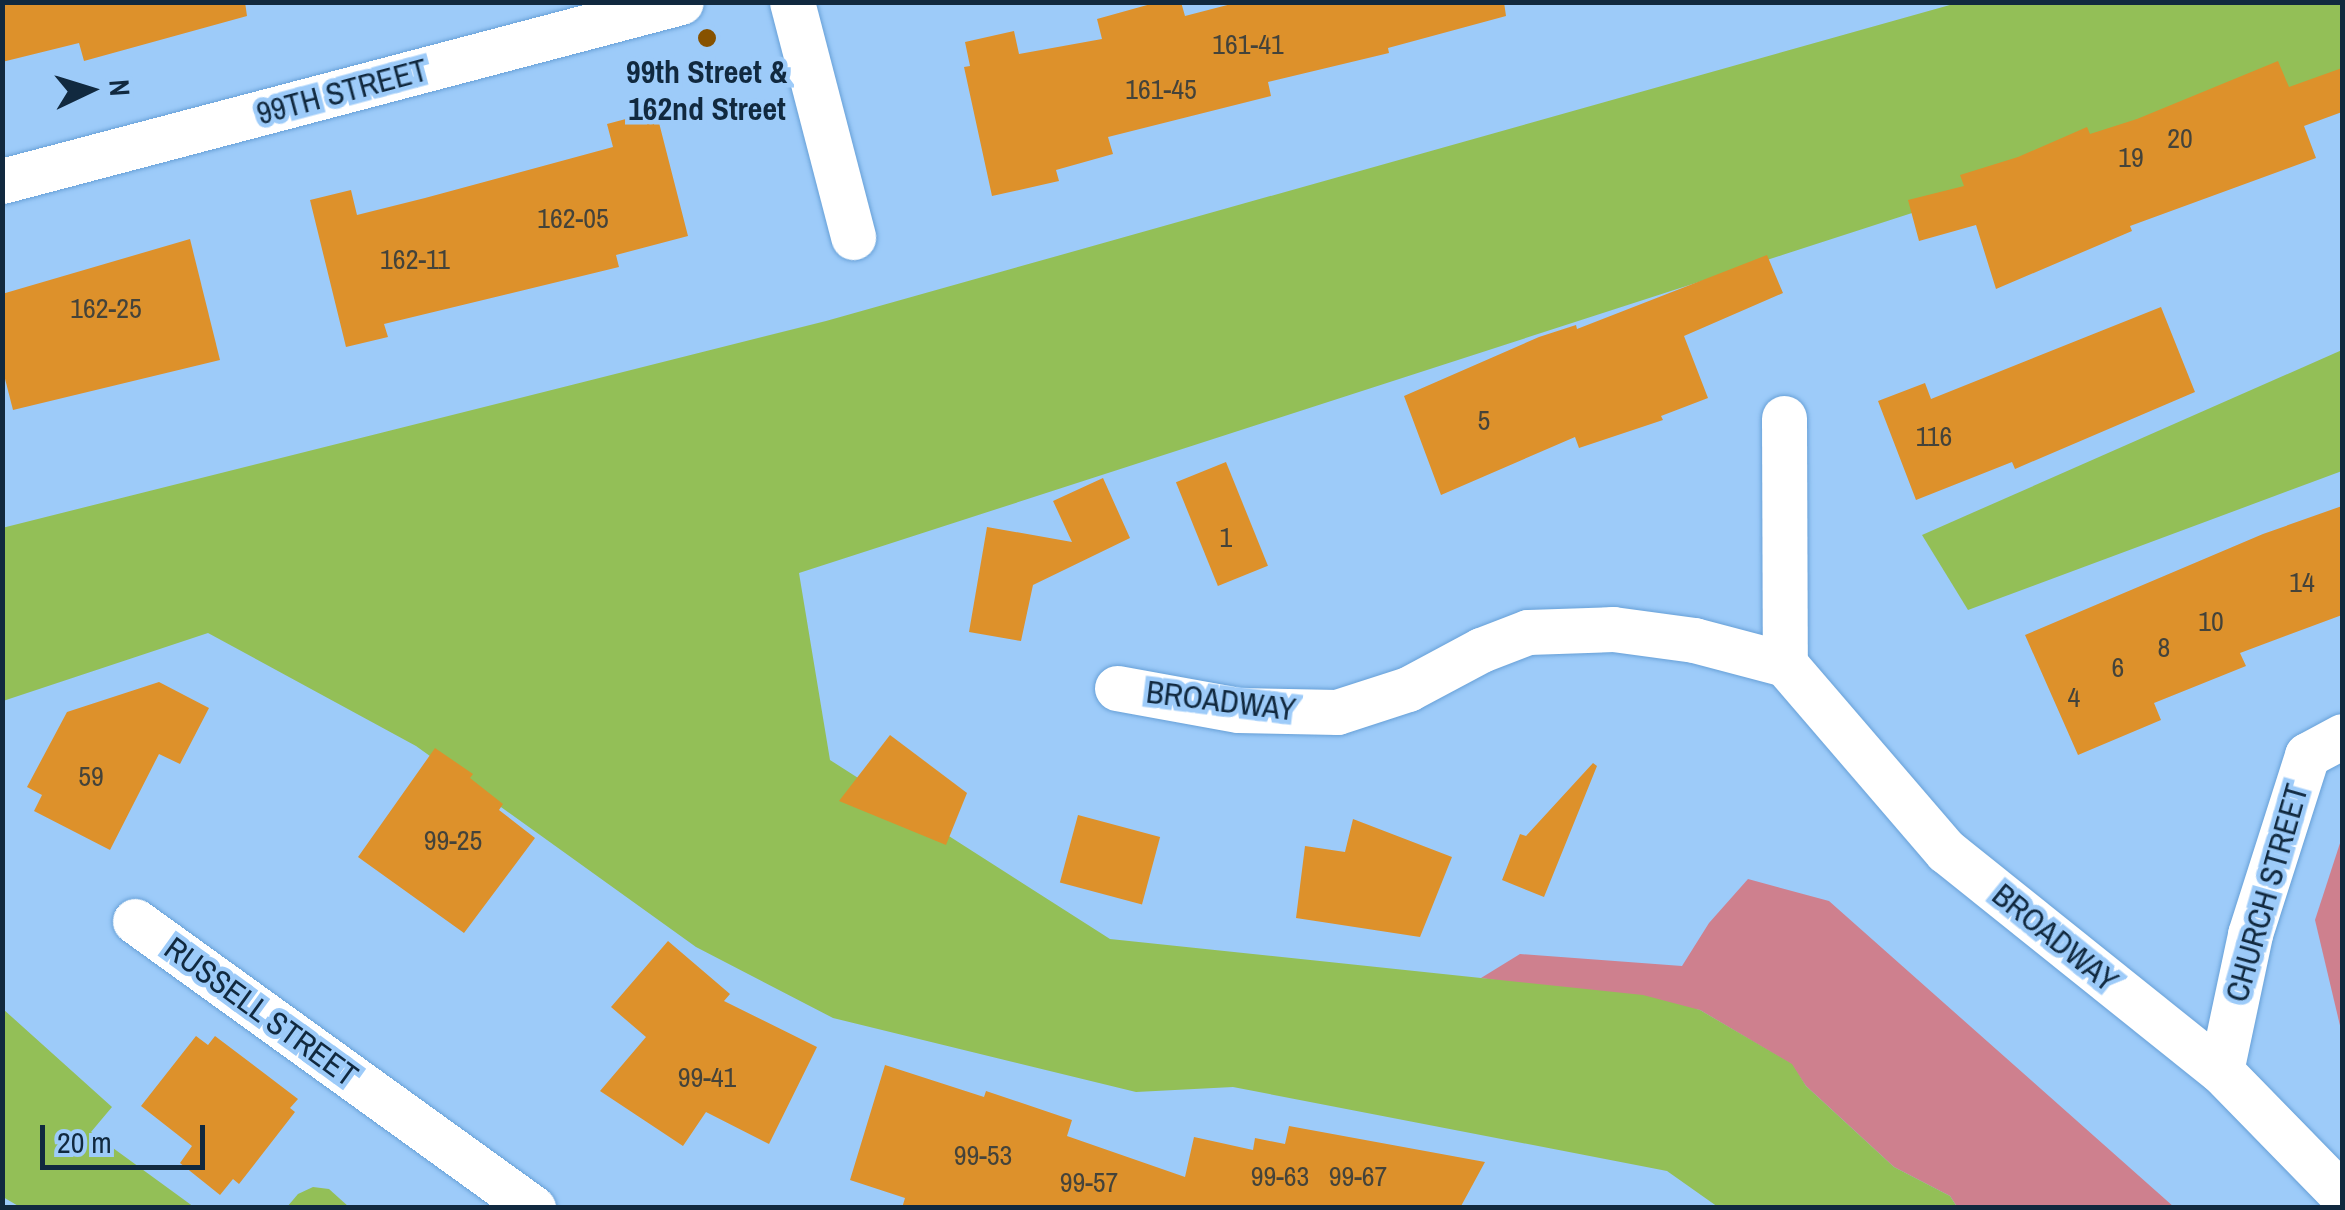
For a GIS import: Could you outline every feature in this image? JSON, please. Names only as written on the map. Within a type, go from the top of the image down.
[{"type":"street","name":"99TH STREET","points":[[2,181],[681,2]]},
{"type":"street","points":[[792,2],[854,236]]},
{"type":"street","points":[[1784,418],[1786,664]]},
{"type":"street","name":"BROADWAY","points":[[1117,688],[1238,710],[1337,712],[1408,690],[1481,650],[1528,632],[1596,630],[1694,640],[1786,664],[1946,851],[2221,1071],[2342,1194]]},
{"type":"street","name":"CHURCH STREET","points":[[2221,1071],[2250,934],[2307,754],[2342,736]]},
{"type":"street","name":"RUSSELL STREET","points":[[135,921],[533,1208]]},
{"type":"shaded area","points":[[1957,3],[2342,3],[2342,74],[799,573],[830,760],[1110,939],[1643,995],[1700,1010],[1792,1064],[1806,1086],[1894,1167],[1950,1196],[1957,1207],[1718,1207],[1667,1171],[1233,1087],[1136,1092],[833,1018],[696,947],[416,746],[208,633],[3,701],[2,528],[826,321]]},
{"type":"shaded area","points":[[2342,350],[2342,471],[1968,610],[1922,535]]},
{"type":"shaded area","points":[[2342,837],[2342,1034],[2315,920]]},
{"type":"shaded area","points":[[1748,879],[1829,901],[2174,1207],[1957,1207],[1950,1196],[1894,1167],[1806,1086],[1791,1064],[1700,1010],[1481,978],[1520,954],[1682,966],[1709,923]]},
{"type":"shaded area","points":[[3,1009],[112,1107],[91,1132],[194,1207],[20,1207],[3,1197]]},
{"type":"shaded area","points":[[313,1187],[329,1189],[349,1207],[287,1207],[298,1194]]},
{"type":"building","points":[[2,2],[245,2],[247,16],[84,61],[79,43],[2,62]]},
{"type":"building","points":[[1158,2],[1181,2],[1185,16],[1239,2],[1504,2],[1506,16],[1388,48],[1389,53],[1268,82],[1271,96],[1108,137],[1113,154],[1056,170],[1059,181],[992,196],[964,67],[970,66],[965,42],[1014,31],[1019,54],[1102,39],[1097,19]]},
{"type":"building","points":[[2278,61],[2289,87],[2342,68],[2342,112],[2304,126],[2316,158],[2130,226],[2132,231],[1996,289],[1976,225],[1919,241],[1908,200],[1964,186],[1960,175],[2018,157],[2087,127],[2090,134],[2137,119]]},
{"type":"building","points":[[656,111],[688,236],[616,255],[619,267],[384,324],[388,337],[346,347],[310,200],[351,190],[357,215],[425,198],[613,147],[607,124]]},
{"type":"building","points":[[190,239],[220,360],[13,410],[2,367],[2,294]]},
{"type":"building","points":[[1767,255],[1783,293],[1684,336],[1708,398],[1661,416],[1663,420],[1579,448],[1575,437],[1441,495],[1404,396],[1539,337],[1576,325],[1577,329]]},
{"type":"building","points":[[2161,307],[2195,392],[2015,469],[2012,462],[1916,500],[1878,401],[1925,383],[1931,399]]},
{"type":"building","points":[[1226,462],[1268,566],[1218,586],[1176,482]]},
{"type":"building","points":[[1103,478],[1130,538],[1033,585],[1021,641],[969,632],[987,527],[1072,542],[1053,501]]},
{"type":"building","points":[[2342,506],[2342,615],[2240,653],[2246,666],[2154,703],[2161,720],[2078,755],[2025,635],[2263,534]]},
{"type":"building","points":[[159,682],[209,708],[180,764],[159,754],[110,850],[34,811],[42,795],[27,787],[67,712]]},
{"type":"building","points":[[890,735],[967,793],[946,845],[839,801]]},
{"type":"building","points":[[435,748],[473,774],[470,778],[503,804],[499,810],[535,838],[464,933],[358,857]]},
{"type":"building","points":[[1593,763],[1597,766],[1544,897],[1502,880],[1520,834],[1526,836]]},
{"type":"building","points":[[1078,815],[1160,837],[1142,905],[1060,883]]},
{"type":"building","points":[[1353,819],[1452,857],[1420,937],[1296,918],[1305,846],[1345,852]]},
{"type":"building","points":[[668,941],[730,994],[724,1001],[817,1047],[769,1144],[706,1112],[683,1146],[600,1091],[646,1037],[611,1007]]},
{"type":"building","points":[[196,1036],[208,1045],[215,1036],[298,1099],[290,1108],[295,1112],[239,1184],[233,1179],[220,1195],[180,1163],[192,1146],[141,1106]]},
{"type":"building","points":[[885,1065],[984,1097],[986,1091],[1072,1120],[1067,1136],[1185,1177],[1194,1137],[1253,1150],[1255,1138],[1285,1144],[1289,1126],[1485,1162],[1460,1208],[902,1208],[905,1198],[850,1180]]},
{"type":"place","name":"99th Street & 162nd Street","points":[[707,38]]}]
